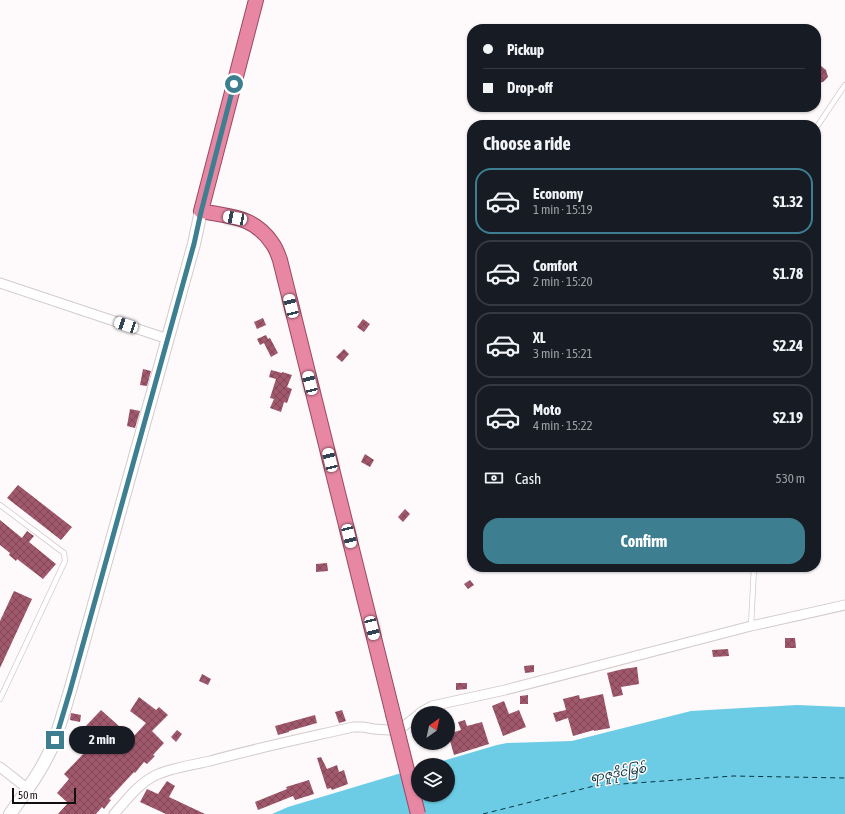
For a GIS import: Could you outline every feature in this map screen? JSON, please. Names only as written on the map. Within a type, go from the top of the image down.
[{"type":"highway","points":[[256,0],[201,212],[243,219],[256,226],[273,243],[280,260],[418,814]]},
{"type":"main road","points":[[10,814],[28,789],[48,755],[58,731],[168,339],[194,244],[201,212]]},
{"type":"street","points":[[0,283],[168,339]]},
{"type":"street","points":[[432,706],[505,690],[751,626],[845,605]]},
{"type":"street","points":[[114,814],[146,781],[169,771],[255,749],[353,727],[363,727],[374,730],[389,730],[404,726],[411,720]]},
{"type":"street","points":[[0,767],[28,789]]},
{"type":"lane","points":[[821,121],[845,85]]},
{"type":"lane","points":[[0,505],[64,553],[65,556],[0,699]]},
{"type":"lane","points":[[751,626],[754,572]]},
{"type":"water","name":"ရာဇူဒိုင်မြစ်","points":[[797,705],[845,707],[845,814],[272,814],[288,807],[411,770],[411,802],[455,802],[455,758],[453,758],[507,743],[572,741],[691,711]]},
{"type":"building","points":[[821,66],[826,70],[828,77],[821,82]]},
{"type":"building","points":[[263,318],[266,325],[257,329],[254,322]]},
{"type":"building","points":[[363,319],[370,324],[364,332],[357,327]]},
{"type":"building","points":[[266,335],[268,339],[270,338],[278,353],[271,357],[264,343],[260,345],[257,339]]},
{"type":"building","points":[[344,349],[349,354],[342,362],[336,357]]},
{"type":"building","points":[[143,369],[151,371],[147,386],[140,385]]},
{"type":"building","points":[[271,370],[292,375],[287,387],[292,389],[287,403],[284,402],[281,412],[270,408],[274,399],[270,398],[276,379],[269,377]]},
{"type":"building","points":[[130,409],[140,411],[135,428],[127,426]]},
{"type":"building","points":[[365,454],[374,460],[370,467],[361,462]]},
{"type":"building","points":[[18,485],[72,527],[61,540],[7,498]]},
{"type":"building","points":[[405,509],[410,514],[403,522],[398,517]]},
{"type":"building","points":[[0,520],[22,538],[27,531],[34,536],[29,542],[56,564],[43,579],[17,559],[16,561],[9,555],[10,553],[0,545]]},
{"type":"building","points":[[327,563],[328,571],[316,572],[316,564]]},
{"type":"building","points":[[470,580],[474,585],[468,589],[464,584]]},
{"type":"building","points":[[14,591],[32,599],[0,668],[0,621]]},
{"type":"building","points":[[785,638],[795,638],[796,648],[785,648]]},
{"type":"building","points":[[728,649],[729,656],[713,657],[712,650]]},
{"type":"building","points":[[534,665],[534,672],[525,673],[524,666]]},
{"type":"building","points":[[637,667],[639,684],[621,687],[623,695],[613,697],[607,673]]},
{"type":"building","points":[[202,674],[211,679],[208,685],[199,681]]},
{"type":"building","points":[[456,683],[467,683],[467,689],[456,690]]},
{"type":"building","points":[[603,694],[610,728],[594,730],[573,736],[568,718],[556,722],[553,713],[566,710],[563,699],[579,695],[580,699]]},
{"type":"building","points":[[528,695],[528,704],[520,704],[520,696]]},
{"type":"building","points":[[139,697],[156,710],[159,707],[168,715],[152,731],[164,743],[153,755],[155,756],[147,764],[144,762],[109,799],[111,800],[104,809],[102,807],[96,814],[58,814],[68,803],[57,793],[69,779],[64,774],[86,751],[75,742],[86,730],[84,728],[101,710],[133,737],[146,723],[130,711]]},
{"type":"building","points":[[504,701],[509,714],[519,710],[526,727],[503,736],[492,706]]},
{"type":"building","points":[[342,710],[346,721],[339,723],[335,712]]},
{"type":"building","points":[[71,713],[81,715],[80,722],[70,720]]},
{"type":"building","points":[[315,715],[317,723],[278,735],[275,726]]},
{"type":"building","points":[[465,720],[467,726],[482,722],[489,744],[454,755],[453,750],[455,750],[455,732],[461,730],[458,722]]},
{"type":"building","points":[[177,730],[182,734],[176,742],[171,737]]},
{"type":"building","points":[[321,757],[327,769],[337,765],[339,772],[344,770],[348,784],[332,790],[331,788],[327,789],[317,758]]},
{"type":"building","points":[[309,780],[314,794],[295,800],[293,796],[258,810],[255,802],[287,789],[286,787]]},
{"type":"building","points":[[167,781],[175,786],[169,797],[205,814],[166,814],[140,802],[147,789],[158,794]]},
{"type":"ferry route","points":[[483,814],[594,786],[733,776],[845,778]]},
{"type":"route","points":[[55,740],[70,691],[194,244],[234,84]]}]
